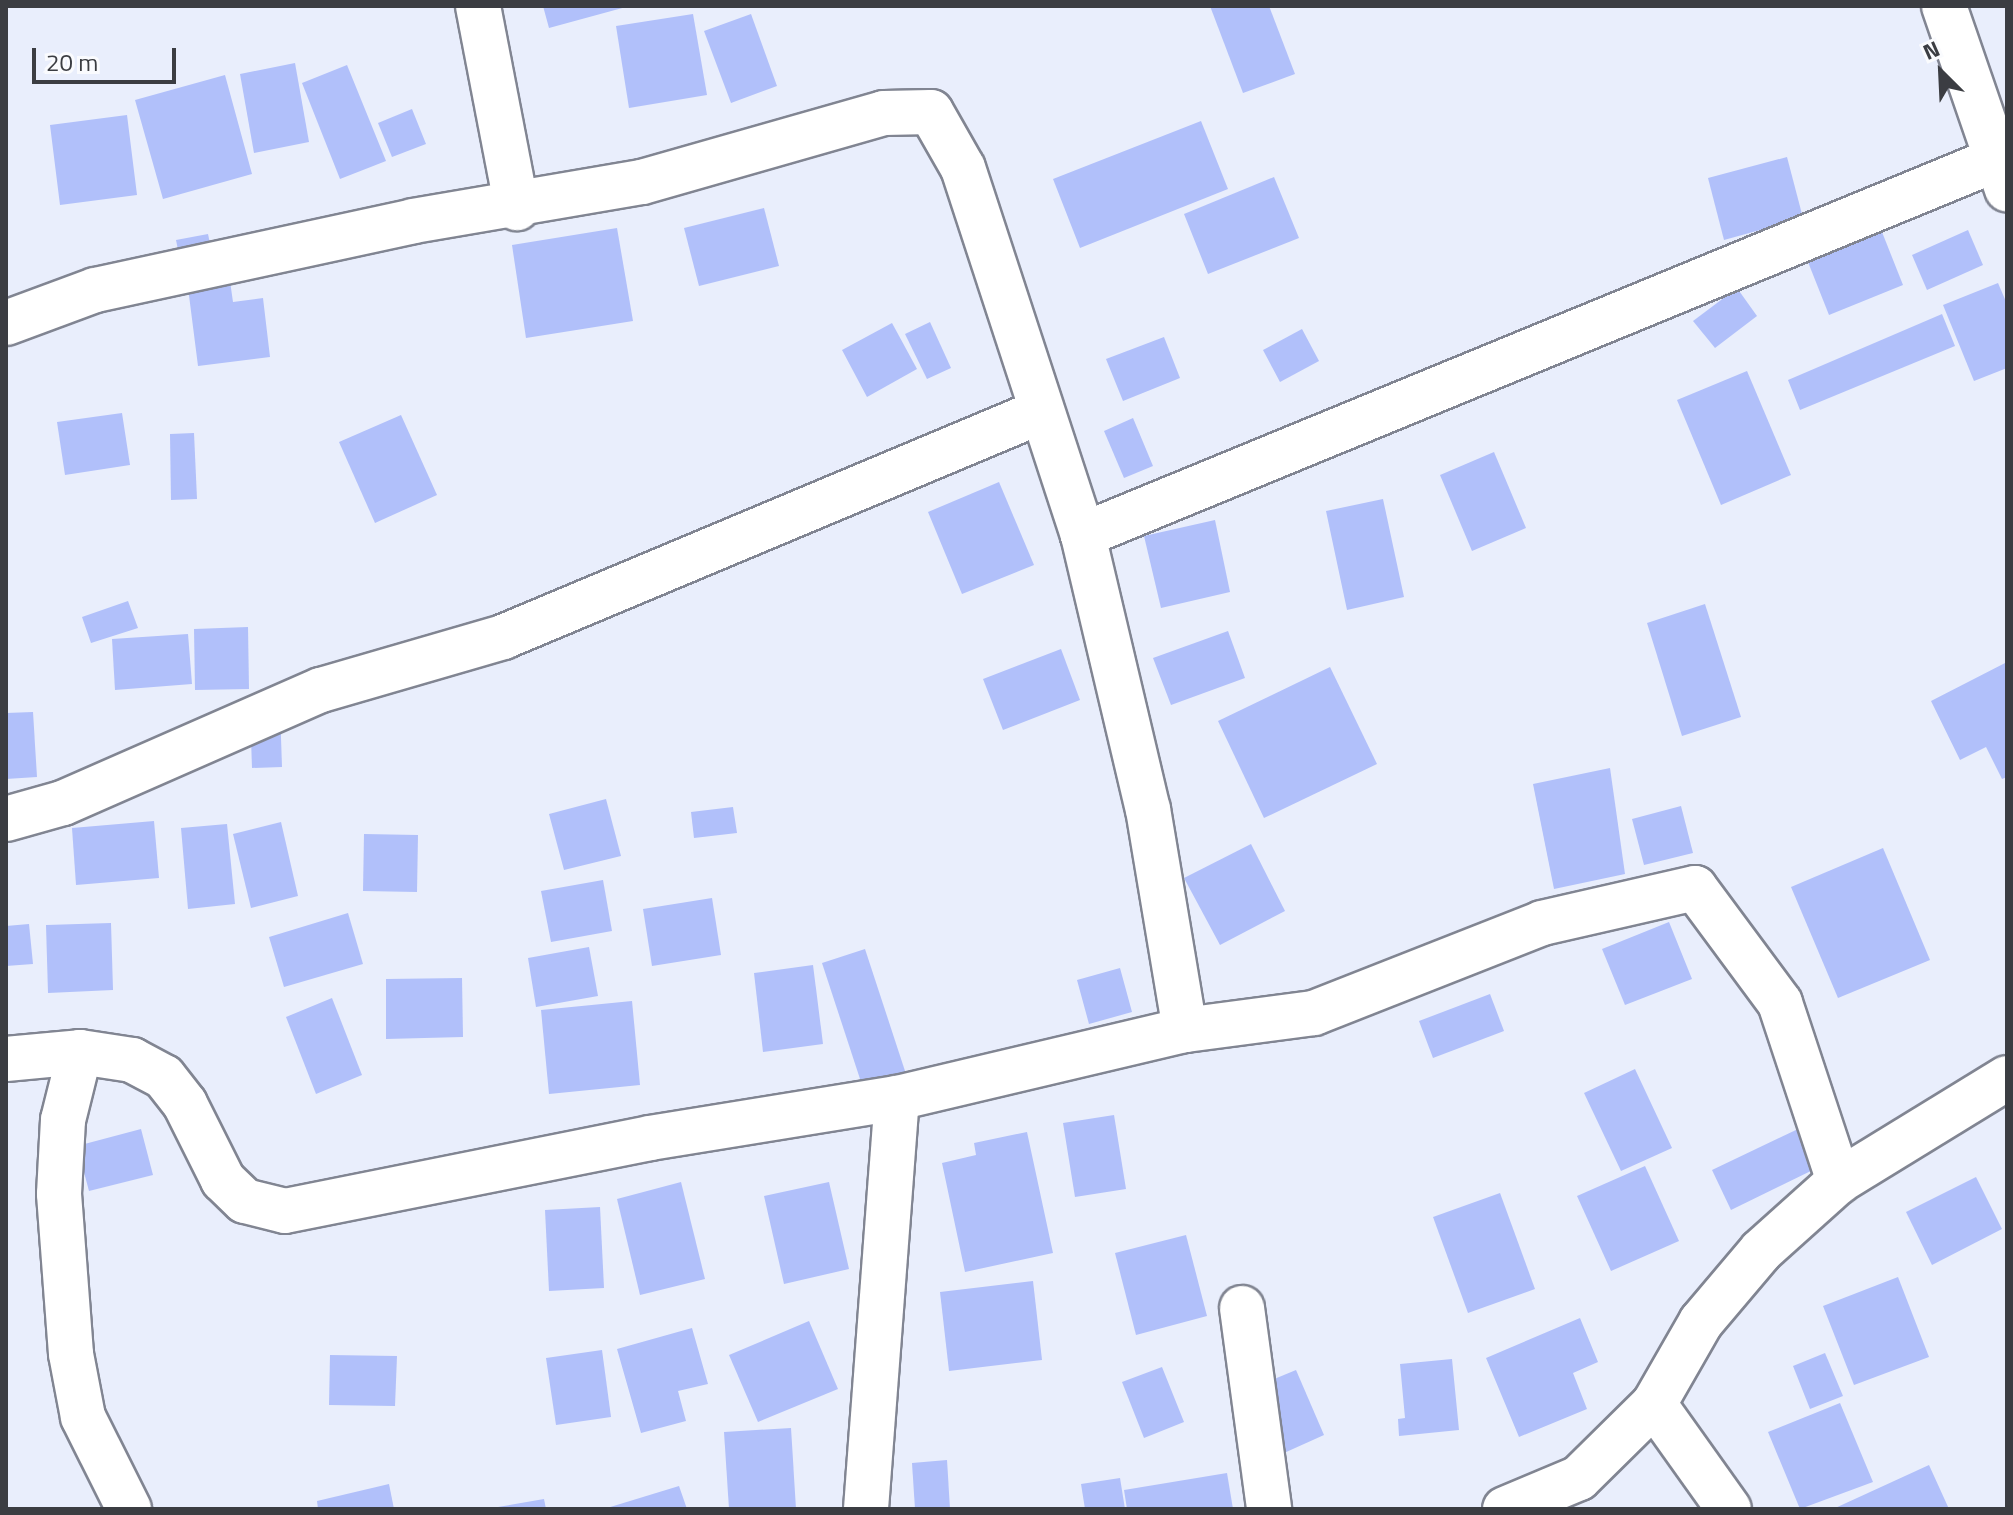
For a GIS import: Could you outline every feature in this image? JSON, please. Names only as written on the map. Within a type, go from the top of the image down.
[{"type":"street","points":[[478,6],[517,208]]},
{"type":"street","points":[[1083,535],[2002,174],[1944,6]]},
{"type":"street","points":[[6,323],[95,290],[413,221],[517,208],[642,182],[884,113],[931,112],[963,168],[1083,535],[1148,809],[1185,1030]]},
{"type":"street","points":[[6,819],[63,803],[321,690],[503,637],[1042,411]]},
{"type":"street","points":[[6,1059],[80,1052],[132,1060],[164,1077],[210,1143],[223,1180],[245,1201],[285,1211],[650,1138],[897,1098],[1185,1030],[1314,1013],[1542,923],[1695,888],[1780,1003],[1839,1181]]},
{"type":"street","points":[[80,1052],[63,1120],[59,1194],[71,1354],[83,1417],[129,1509]]},
{"type":"street","points":[[1505,1509],[1579,1478],[1654,1404],[1701,1322],[1761,1251],[1839,1181],[2007,1078]]},
{"type":"street","points":[[866,1509],[897,1098]]},
{"type":"street","points":[[1242,1308],[1269,1509]]},
{"type":"street","points":[[1654,1404],[1729,1509]]},
{"type":"building","points":[[543,6],[625,6],[626,7],[549,28]]},
{"type":"building","points":[[1210,6],[1269,6],[1295,74],[1243,93]]},
{"type":"building","points":[[693,14],[707,95],[629,108],[616,26]]},
{"type":"building","points":[[751,14],[777,86],[731,103],[704,31]]},
{"type":"building","points":[[295,63],[309,142],[254,153],[240,74]]},
{"type":"building","points":[[347,65],[386,161],[340,179],[302,83]]},
{"type":"building","points":[[225,75],[252,174],[163,199],[135,100]]},
{"type":"building","points":[[412,109],[426,144],[392,157],[378,123]]},
{"type":"building","points":[[127,115],[137,195],[60,205],[50,125]]},
{"type":"building","points":[[1201,121],[1228,189],[1080,248],[1053,179]]},
{"type":"building","points":[[1787,157],[1803,218],[1724,240],[1708,178]]},
{"type":"building","points":[[1274,177],[1299,238],[1208,274],[1184,214]]},
{"type":"building","points":[[764,208],[779,266],[699,286],[684,228]]},
{"type":"building","points":[[1880,227],[1903,285],[1829,315],[1806,257]]},
{"type":"building","points":[[617,228],[633,321],[526,338],[512,245]]},
{"type":"building","points":[[1968,230],[1983,265],[1927,290],[1912,255]]},
{"type":"building","points":[[208,234],[214,263],[182,269],[176,240]]},
{"type":"building","points":[[228,267],[233,302],[263,298],[270,357],[198,366],[186,272]]},
{"type":"building","points":[[1998,283],[2007,304],[2007,368],[1974,381],[1943,305]]},
{"type":"building","points":[[1737,288],[1757,316],[1715,348],[1693,321]]},
{"type":"building","points":[[1942,314],[1955,346],[1800,410],[1788,380]]},
{"type":"building","points":[[930,322],[951,368],[927,379],[905,334]]},
{"type":"building","points":[[892,323],[917,369],[867,397],[842,350]]},
{"type":"building","points":[[1302,329],[1319,361],[1280,382],[1263,350]]},
{"type":"building","points":[[1164,337],[1180,378],[1123,401],[1106,359]]},
{"type":"building","points":[[1747,371],[1791,475],[1721,505],[1677,400]]},
{"type":"building","points":[[122,413],[130,465],[65,475],[57,422]]},
{"type":"building","points":[[401,415],[437,495],[375,523],[339,442]]},
{"type":"building","points":[[1133,418],[1153,466],[1124,478],[1104,431]]},
{"type":"building","points":[[194,433],[197,499],[171,500],[170,434]]},
{"type":"building","points":[[1494,452],[1526,528],[1472,551],[1440,475]]},
{"type":"building","points":[[999,482],[1034,565],[962,594],[928,512]]},
{"type":"building","points":[[1383,499],[1404,597],[1347,610],[1326,511]]},
{"type":"building","points":[[1215,520],[1230,592],[1161,608],[1144,536]]},
{"type":"building","points":[[128,601],[138,628],[91,643],[82,617]]},
{"type":"building","points":[[1705,604],[1741,717],[1682,736],[1647,623]]},
{"type":"building","points":[[248,627],[249,689],[195,690],[194,629]]},
{"type":"building","points":[[1228,631],[1245,678],[1171,705],[1153,658]]},
{"type":"building","points":[[188,634],[192,684],[115,690],[112,639]]},
{"type":"building","points":[[1061,649],[1080,700],[1003,730],[983,679]]},
{"type":"building","points":[[2007,662],[2007,777],[2002,779],[1986,747],[1960,760],[1931,701]]},
{"type":"building","points":[[1330,667],[1377,764],[1264,818],[1218,721]]},
{"type":"building","points":[[280,708],[282,767],[252,768],[250,709]]},
{"type":"building","points":[[33,712],[37,777],[6,779],[6,713]]},
{"type":"building","points":[[1610,768],[1625,874],[1554,889],[1533,784]]},
{"type":"building","points":[[606,799],[621,856],[564,870],[549,814]]},
{"type":"building","points":[[1681,806],[1693,853],[1644,865],[1632,819]]},
{"type":"building","points":[[733,807],[737,833],[694,838],[691,812]]},
{"type":"building","points":[[154,821],[159,878],[76,885],[72,828]]},
{"type":"building","points":[[281,822],[298,896],[251,908],[233,834]]},
{"type":"building","points":[[227,824],[235,904],[188,909],[181,828]]},
{"type":"building","points":[[364,834],[418,835],[417,892],[363,891]]},
{"type":"building","points":[[1251,844],[1285,911],[1220,945],[1184,878]]},
{"type":"building","points":[[1883,848],[1930,960],[1838,998],[1791,887]]},
{"type":"building","points":[[603,880],[612,931],[551,942],[541,891]]},
{"type":"building","points":[[712,898],[721,955],[652,966],[643,909]]},
{"type":"building","points":[[348,913],[363,964],[284,987],[269,937]]},
{"type":"building","points":[[1669,922],[1692,979],[1625,1005],[1602,949]]},
{"type":"building","points":[[111,923],[113,990],[48,993],[46,925]]},
{"type":"building","points":[[29,924],[33,964],[6,966],[6,926]]},
{"type":"building","points":[[589,947],[598,996],[536,1007],[528,958]]},
{"type":"building","points":[[865,949],[906,1074],[863,1088],[822,963]]},
{"type":"building","points":[[813,965],[823,1044],[763,1052],[754,973]]},
{"type":"building","points":[[1120,968],[1132,1012],[1089,1024],[1077,980]]},
{"type":"building","points":[[462,978],[463,1037],[386,1039],[386,979]]},
{"type":"building","points":[[1490,994],[1504,1031],[1433,1058],[1419,1021]]},
{"type":"building","points":[[332,998],[362,1075],[316,1094],[286,1017]]},
{"type":"building","points":[[632,1001],[640,1085],[549,1094],[541,1010]]},
{"type":"building","points":[[1635,1069],[1672,1148],[1621,1171],[1584,1093]]},
{"type":"building","points":[[1114,1115],[1126,1189],[1075,1197],[1063,1123]]},
{"type":"building","points":[[141,1129],[153,1175],[89,1191],[77,1146]]},
{"type":"building","points":[[1798,1129],[1817,1168],[1731,1210],[1712,1170]]},
{"type":"building","points":[[1027,1132],[1053,1253],[965,1272],[942,1163],[976,1155],[974,1143]]},
{"type":"building","points":[[1645,1166],[1679,1241],[1611,1271],[1577,1196]]},
{"type":"building","points":[[1976,1177],[2002,1229],[1932,1265],[1906,1212]]},
{"type":"building","points":[[681,1182],[705,1279],[640,1295],[617,1199]]},
{"type":"building","points":[[829,1182],[849,1269],[784,1284],[764,1196]]},
{"type":"building","points":[[1500,1193],[1535,1289],[1468,1313],[1433,1217]]},
{"type":"building","points":[[600,1207],[604,1288],[549,1291],[545,1210]]},
{"type":"building","points":[[1186,1235],[1207,1316],[1136,1335],[1115,1253]]},
{"type":"building","points":[[1898,1277],[1929,1357],[1854,1385],[1823,1306]]},
{"type":"building","points":[[1033,1281],[1042,1360],[949,1371],[940,1292]]},
{"type":"building","points":[[1580,1318],[1598,1362],[1573,1373],[1587,1409],[1519,1437],[1486,1358]]},
{"type":"building","points":[[809,1321],[838,1389],[758,1422],[729,1355]]},
{"type":"building","points":[[692,1328],[708,1384],[678,1391],[686,1421],[641,1433],[617,1349]]},
{"type":"building","points":[[602,1350],[611,1417],[556,1425],[546,1358]]},
{"type":"building","points":[[1825,1353],[1843,1396],[1810,1409],[1793,1366]]},
{"type":"building","points":[[330,1355],[397,1356],[395,1406],[329,1405]]},
{"type":"building","points":[[1452,1359],[1459,1430],[1399,1436],[1398,1419],[1405,1418],[1400,1364]]},
{"type":"building","points":[[1162,1367],[1184,1422],[1144,1438],[1122,1382]]},
{"type":"building","points":[[1296,1370],[1324,1435],[1284,1453],[1255,1387]]},
{"type":"building","points":[[1840,1403],[1873,1482],[1800,1509],[1768,1432]]},
{"type":"building","points":[[791,1428],[796,1509],[729,1509],[724,1432]]},
{"type":"building","points":[[947,1460],[950,1509],[915,1509],[912,1463]]},
{"type":"building","points":[[1929,1465],[1949,1509],[1833,1509]]},
{"type":"building","points":[[1227,1473],[1233,1509],[1127,1509],[1124,1490]]},
{"type":"building","points":[[1120,1478],[1125,1509],[1085,1509],[1081,1484]]},
{"type":"building","points":[[389,1484],[394,1509],[318,1509],[317,1501]]},
{"type":"building","points":[[679,1486],[687,1509],[607,1509],[607,1508]]},
{"type":"building","points":[[544,1499],[546,1509],[498,1509],[498,1507]]}]
